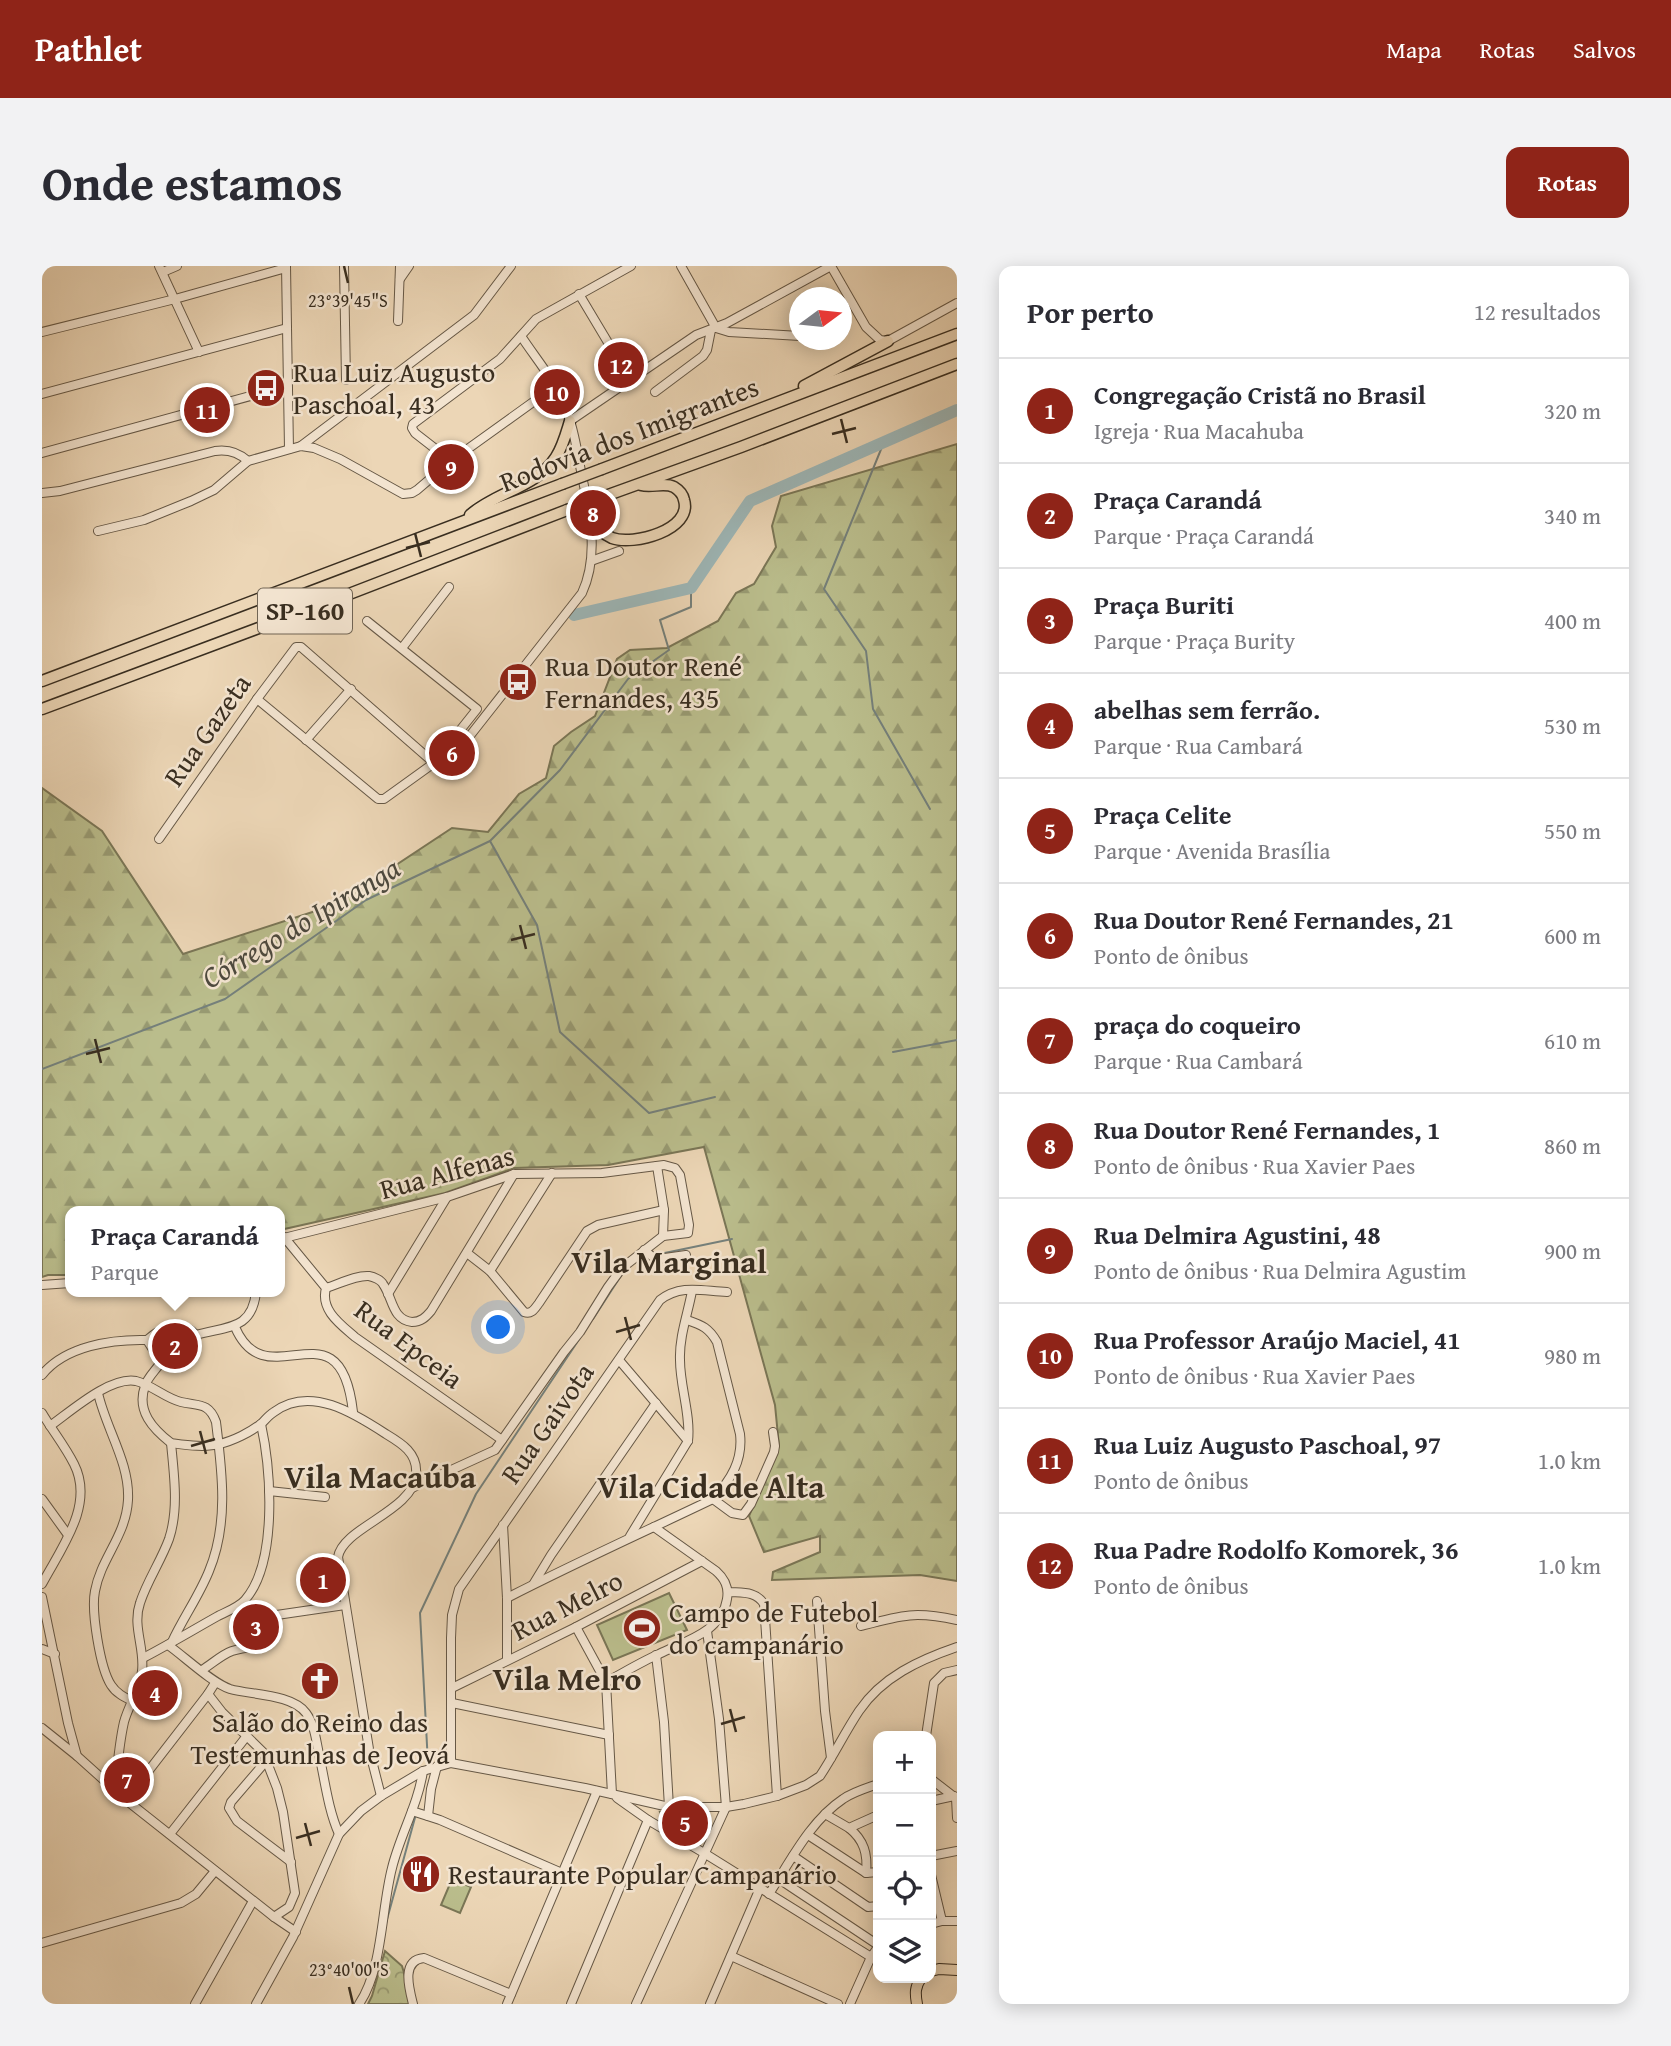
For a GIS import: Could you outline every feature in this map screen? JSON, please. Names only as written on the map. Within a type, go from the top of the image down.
[{"type":"highway","name":"Rodovia dos Imigrantes","points":[[42,681],[957,334]]},
{"type":"highway","points":[[767,406],[888,341]]},
{"type":"highway","name":"Rodovia dos Imigrantes","points":[[42,709],[957,364]]},
{"type":"highway","points":[[464,521],[482,505],[527,483],[547,468],[563,445],[570,421]]},
{"type":"highway","points":[[591,520],[609,537],[622,540],[647,537],[674,525],[681,518],[685,510],[684,498],[680,492],[668,485],[639,484]]},
{"type":"main road","points":[[936,1970],[957,1970]]},
{"type":"main road","points":[[917,2004],[915,1993],[918,1983]]},
{"type":"street","points":[[177,266],[161,269],[199,352]]},
{"type":"street","points":[[344,266],[346,380]]},
{"type":"street","points":[[398,321],[400,266]]},
{"type":"street","points":[[400,279],[409,266]]},
{"type":"street","points":[[301,446],[474,315],[511,266]]},
{"type":"street","points":[[451,461],[415,433],[413,424],[499,359],[536,319],[631,266]]},
{"type":"street","points":[[655,392],[703,356],[714,329],[681,266]]},
{"type":"street","points":[[570,421],[691,338],[714,329],[831,266],[866,327],[880,340],[888,341],[957,303]]},
{"type":"street","points":[[42,332],[175,299],[286,267],[289,449]]},
{"type":"street","points":[[579,295],[631,381]]},
{"type":"street","points":[[42,394],[287,328]]},
{"type":"street","points":[[714,329],[789,335]]},
{"type":"street","points":[[306,740],[351,689],[434,763],[445,762],[454,756],[583,593],[591,561],[591,520],[570,421],[566,407],[521,336]]},
{"type":"street","points":[[42,453],[287,386]]},
{"type":"street","points":[[98,531],[144,520],[191,501],[214,490],[248,461],[301,446],[340,458],[407,494],[417,490],[451,461],[554,387]]},
{"type":"street","points":[[42,494],[215,451],[226,450],[242,455],[248,461]]},
{"type":"street","points":[[591,561],[619,551]]},
{"type":"street","points":[[402,648],[449,587]]},
{"type":"street","points":[[257,699],[378,799],[386,798],[434,763],[477,709],[367,621]]},
{"type":"street","name":"Rua Gazeta","points":[[159,839],[293,648],[301,647],[351,689]]},
{"type":"street","points":[[381,1796],[369,1749],[345,1605],[338,1557],[342,1545],[394,1507],[412,1488],[495,1450],[580,1332],[622,1268],[663,1236],[664,1210],[657,1166]]},
{"type":"street","name":"Rua Alfenas","points":[[285,1237],[447,1197],[514,1174],[602,1173],[671,1166],[680,1175],[689,1225],[688,1233],[663,1236]]},
{"type":"street","points":[[489,1271],[552,1173]]},
{"type":"street","points":[[326,1288],[370,1276],[383,1283],[395,1312],[402,1319],[417,1322],[424,1319],[514,1174]]},
{"type":"street","points":[[388,1294],[447,1197]]},
{"type":"street","points":[[467,1253],[489,1271],[524,1312],[531,1313],[587,1231],[598,1225],[664,1210]]},
{"type":"street","name":"Rua Epceia","points":[[285,1241],[326,1288],[326,1306],[338,1322],[502,1440]]},
{"type":"street","points":[[644,1250],[658,1259],[686,1255]]},
{"type":"street","points":[[42,1285],[65,1283]]},
{"type":"street","name":"Rua Gaivota","points":[[452,1763],[451,1638],[454,1600],[459,1589],[660,1300],[680,1289],[727,1292]]},
{"type":"street","points":[[630,1536],[688,1441],[680,1347],[692,1291]]},
{"type":"street","points":[[196,1335],[235,1327],[248,1316],[255,1297]]},
{"type":"street","points":[[506,1598],[630,1536],[713,1499],[734,1472],[740,1458],[740,1434],[717,1342],[712,1332],[687,1320]]},
{"type":"street","points":[[42,1375],[54,1363],[91,1346],[147,1340],[165,1326],[183,1325],[196,1335]]},
{"type":"street","points":[[235,1327],[240,1340],[250,1350],[264,1357],[321,1354],[333,1360],[343,1370],[348,1382],[353,1412]]},
{"type":"street","points":[[161,1362],[182,1358],[190,1352],[195,1345],[196,1335]]},
{"type":"street","points":[[147,1340],[161,1362]]},
{"type":"street","points":[[619,1360],[688,1441]]},
{"type":"street","points":[[161,1362],[145,1384],[142,1401],[150,1425],[171,1443],[218,1444],[251,1430],[272,1412],[287,1404],[307,1400],[353,1412],[403,1445],[416,1465],[412,1488]]},
{"type":"street","points":[[50,1426],[107,1386],[133,1380],[180,1402],[208,1408],[213,1413],[218,1444],[222,1515],[218,1543],[209,1571],[170,1643]]},
{"type":"street","points":[[98,1393],[103,1415],[123,1462],[128,1481],[128,1501],[120,1535],[103,1567],[95,1591],[95,1619],[105,1675],[113,1688],[132,1701]]},
{"type":"street","points":[[534,1584],[551,1555],[656,1403]]},
{"type":"street","points":[[42,1413],[73,1463],[80,1486],[78,1515],[42,1584]]},
{"type":"street","points":[[143,1658],[244,1602],[259,1575],[265,1556],[269,1491],[268,1459],[261,1424]]},
{"type":"street","points":[[713,1499],[739,1516],[747,1511],[774,1452],[773,1432]]},
{"type":"street","points":[[115,1791],[125,1720],[141,1682],[143,1658],[137,1618],[140,1602],[168,1541],[172,1526],[175,1502],[171,1443]]},
{"type":"street","points":[[269,1491],[325,1497]]},
{"type":"street","points":[[42,1499],[68,1535]]},
{"type":"street","points":[[502,1525],[507,1660]]},
{"type":"street","points":[[606,1682],[707,1631],[719,1621],[726,1606],[729,1592],[724,1578],[654,1527]]},
{"type":"street","name":"Rua Melro","points":[[452,1688],[702,1561]]},
{"type":"street","points":[[729,1592],[751,1593],[760,1597],[764,1604],[777,1796]]},
{"type":"street","points":[[42,1597],[77,1756]]},
{"type":"street","points":[[817,1601],[831,1759]]},
{"type":"street","points":[[244,1602],[263,1617],[345,1605]]},
{"type":"street","points":[[861,1626],[912,1614],[957,1620]]},
{"type":"street","points":[[202,1670],[233,1651],[251,1648],[258,1643],[263,1637],[263,1617]]},
{"type":"street","points":[[576,1627],[606,1682],[612,1794]]},
{"type":"street","points":[[636,2004],[726,1807],[719,1719],[707,1631]]},
{"type":"street","points":[[170,1643],[215,1683],[230,1689],[285,1700],[306,1712],[313,1727],[331,1810],[339,1834]]},
{"type":"street","points":[[256,2004],[296,1932],[339,1834],[361,1811],[381,1796],[423,1771],[452,1763],[669,1807],[726,1807],[777,1796],[820,1776],[859,1711],[891,1678],[927,1657],[957,1647]]},
{"type":"street","points":[[42,1649],[55,1654]]},
{"type":"street","points":[[656,1655],[664,1722],[669,1807]]},
{"type":"street","points":[[927,1731],[934,1683],[944,1673],[957,1670]]},
{"type":"street","points":[[126,1800],[215,1683]]},
{"type":"street","points":[[208,1694],[246,1737],[255,1743],[267,1760],[283,1812],[295,1883],[289,1907],[274,1917]]},
{"type":"street","points":[[452,1703],[609,1735]]},
{"type":"street","points":[[826,1722],[834,1733],[843,1739]]},
{"type":"street","points":[[53,1738],[68,1723]]},
{"type":"street","points":[[42,1728],[126,1800],[296,1932]]},
{"type":"street","points":[[170,1834],[246,1737]]},
{"type":"street","points":[[267,1760],[231,1802],[229,1808],[237,1821],[291,1862]]},
{"type":"street","points":[[428,1816],[431,1789],[438,1766]]},
{"type":"street","points":[[359,2004],[373,1975],[391,1868],[423,1771]]},
{"type":"street","points":[[936,1783],[956,1798],[957,1818]]},
{"type":"street","points":[[769,1894],[793,1856],[825,1814],[843,1799],[873,1786]]},
{"type":"street","points":[[507,2004],[597,1791]]},
{"type":"street","points":[[612,1794],[648,1820],[872,1957],[850,2004]]},
{"type":"street","points":[[936,1800],[956,1798]]},
{"type":"street","points":[[655,1804],[656,1824]]},
{"type":"street","points":[[412,1811],[562,1873]]},
{"type":"street","points":[[825,1814],[856,1834],[866,1852],[866,1873]]},
{"type":"street","points":[[849,1828],[873,1817]]},
{"type":"street","points":[[571,2004],[648,1820]]},
{"type":"street","points":[[808,1835],[866,1873],[873,1872]]},
{"type":"street","points":[[936,1855],[957,1852]]},
{"type":"street","points":[[793,1856],[868,1907],[873,1906]]},
{"type":"street","points":[[42,1943],[181,1903],[196,1894],[215,1871]]},
{"type":"street","points":[[779,1879],[873,1943]]},
{"type":"street","points":[[710,2004],[760,1888]]},
{"type":"street","points":[[936,1895],[943,1922]]},
{"type":"street","points":[[194,2004],[253,1901]]},
{"type":"street","points":[[936,1923],[957,1921]]},
{"type":"street","points":[[731,1956],[838,2004]]},
{"type":"street","points":[[412,2004],[408,1972],[411,1964],[424,1958],[511,1994]]},
{"type":"green space","points":[[957,444],[957,1581],[920,1575],[772,1580],[773,1572],[820,1552],[820,1536],[764,1552],[749,1516],[779,1446],[775,1405],[704,1147],[608,1165],[514,1168],[445,1193],[285,1229],[285,1206],[65,1206],[65,1275],[42,1277],[42,788],[102,831],[183,954],[337,904],[452,828],[488,832],[519,794],[546,778],[554,746],[595,716],[617,659],[630,650],[667,648],[718,621],[736,593],[754,584],[776,547],[772,526],[781,496]]},
{"type":"green space","points":[[180,1332],[189,1338],[190,1349],[177,1357],[166,1358],[158,1340]]},
{"type":"green space","name":"Campo de Futebol do campanário","points":[[669,1593],[687,1630],[613,1660],[597,1625]]},
{"type":"green space","points":[[660,1812],[702,1818],[703,1829],[694,1838],[670,1825]]},
{"type":"green space","points":[[452,1879],[471,1887],[460,1913],[441,1905]]},
{"type":"green space","points":[[385,1951],[402,1966],[413,2004],[368,2004]]},
{"type":"waterway","points":[[574,615],[691,588],[750,501],[957,410]]},
{"type":"waterway","points":[[884,442],[824,589],[866,651],[873,709],[930,809]]},
{"type":"waterway","name":"Córrego do Ipiranga","points":[[42,1069],[225,999],[366,900],[490,841],[560,770],[628,679],[669,650],[660,620],[691,607],[691,588]]},
{"type":"waterway","points":[[490,841],[537,925],[560,1032],[649,1113],[715,1097]]},
{"type":"waterway","points":[[893,1052],[957,1040]]},
{"type":"waterway","points":[[655,1255],[732,1239]]},
{"type":"waterway","points":[[593,1319],[624,1271]]},
{"type":"waterway","points":[[428,1764],[420,1613],[476,1494],[580,1338]]},
{"type":"waterway","points":[[386,1923],[416,1814]]},
{"type":"place","name":"Rua Padre Rodolfo Komorek, 36","points":[[621,365]]},
{"type":"place","name":"Rua Luiz Augusto Paschoal, 43","points":[[266,388]]},
{"type":"place","name":"Rua Professor Araújo Maciel, 41","points":[[557,392]]},
{"type":"place","name":"Rua Luiz Augusto Paschoal, 97","points":[[207,410]]},
{"type":"place","name":"Rua Delmira Agustini, 48","points":[[451,467]]},
{"type":"place","name":"Rua Doutor René Fernandes, 1","points":[[593,513]]},
{"type":"place","name":"Rua Doutor René Fernandes, 435","points":[[518,682]]},
{"type":"place","name":"Rua Doutor René Fernandes, 21","points":[[452,753]]},
{"type":"place","name":"Praça Carandá","points":[[175,1346]]},
{"type":"place","name":"Congregação Cristã no Brasil","points":[[323,1580]]},
{"type":"place","name":"Praça Buriti","points":[[256,1627]]},
{"type":"place","name":"Campo de Futebol do campanário","points":[[642,1628]]},
{"type":"place","name":"Salão do Reino das Testemunhas de Jeová","points":[[320,1681]]},
{"type":"place","name":"abelhas sem ferrão.","points":[[155,1693]]},
{"type":"place","name":"praça do coqueiro","points":[[127,1780]]},
{"type":"place","name":"Praça Celite","points":[[685,1823]]},
{"type":"place","name":"Restaurante Popular Campanário","points":[[421,1874]]},
{"type":"district","name":"Vila Marginal","points":[[669,1262]]},
{"type":"district","name":"Vila Macaúba","points":[[380,1477]]},
{"type":"district","name":"Vila Cidade Alta","points":[[711,1487]]},
{"type":"district","name":"Vila Melro","points":[[567,1679]]}]
